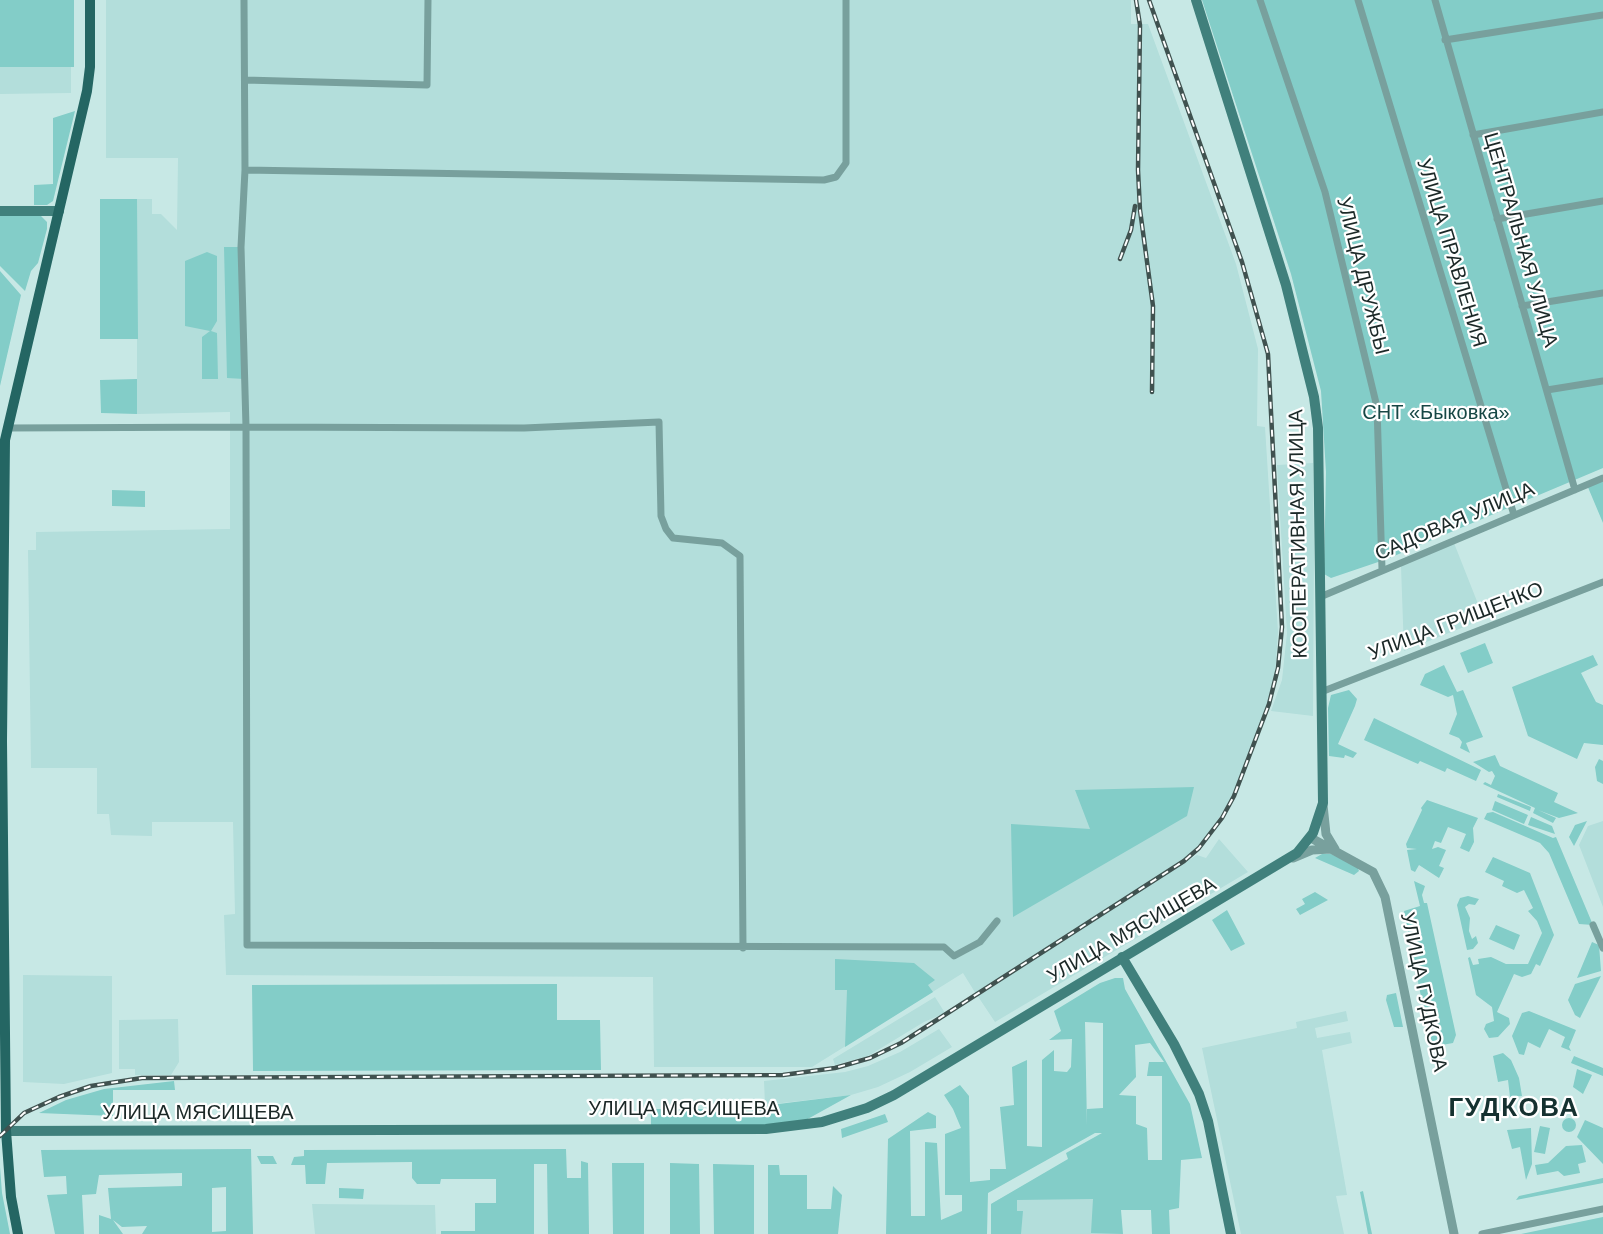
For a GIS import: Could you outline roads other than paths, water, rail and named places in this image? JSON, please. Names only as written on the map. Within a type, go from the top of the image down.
[{"type":"main road","points":[[18,1234],[3,1131],[4,428],[59,211],[89,79],[90,0]]},
{"type":"main road","name":"КООПЕРАТИВНАЯ УЛИЦА","points":[[1196,0],[1286,285],[1314,397],[1319,464],[1323,803],[1311,838],[1291,858]]},
{"type":"main road","points":[[0,212],[59,211]]},
{"type":"main road","name":"УЛИЦА МЯСИЩЕВА","points":[[3,1131],[766,1128],[795,1126],[842,1116],[882,1102],[1291,858]]},
{"type":"main road","points":[[1122,957],[1174,1044],[1198,1094],[1208,1121],[1231,1234]]},
{"type":"street","points":[[244,0],[244,170],[241,247],[246,427],[247,945],[944,947],[954,956],[980,942],[997,921]]},
{"type":"street","points":[[245,80],[427,85],[428,0]]},
{"type":"street","points":[[244,170],[824,180],[836,177],[846,163],[848,153],[846,0]]},
{"type":"street","name":"УЛИЦА ДРУЖБЫ","points":[[1260,0],[1325,192],[1377,407],[1383,569]]},
{"type":"street","name":"УЛИЦА ПРАВЛЕНИЯ","points":[[1358,0],[1514,515]]},
{"type":"street","name":"ЦЕНТРАЛЬНАЯ УЛИЦА","points":[[1435,0],[1575,490]]},
{"type":"street","points":[[1445,40],[1603,15]]},
{"type":"street","points":[[1473,135],[1603,112]]},
{"type":"street","points":[[1497,219],[1603,201]]},
{"type":"street","points":[[1522,306],[1603,293]]},
{"type":"street","points":[[1547,390],[1603,381]]},
{"type":"street","points":[[4,428],[524,428],[659,422],[661,516],[666,529],[673,538],[722,543],[740,556],[744,948]]},
{"type":"street","name":"САДОВАЯ УЛИЦА","points":[[1320,597],[1603,478]]},
{"type":"street","name":"УЛИЦА ГРИЩЕНКО","points":[[1321,692],[1603,582]]},
{"type":"street","points":[[1323,803],[1326,834],[1336,851]]},
{"type":"street","name":"УЛИЦА ГУДКОВА","points":[[1311,838],[1373,872],[1384,897],[1454,1234]]},
{"type":"street","points":[[1291,858],[1315,849],[1336,851]]},
{"type":"street","points":[[1593,925],[1603,948]]},
{"type":"street","points":[[1482,1234],[1603,1209]]},
{"type":"railway","points":[[1136,0],[1140,25],[1138,170],[1140,210],[1153,306],[1152,392]]},
{"type":"railway","points":[[0,1136],[24,1113],[59,1097],[91,1086],[142,1078],[783,1075],[835,1068],[870,1058],[901,1043],[1184,861],[1199,848],[1222,818],[1234,796],[1269,704],[1278,668],[1282,627],[1268,354],[1242,262],[1149,0]]},
{"type":"railway","points":[[1120,259],[1131,230],[1135,206]]},
{"type":"district","name":"ГУДКОВА","points":[[1514,1109]]},
{"type":"park label","name":"СНТ «Быковка»","points":[[1436,413]]}]
